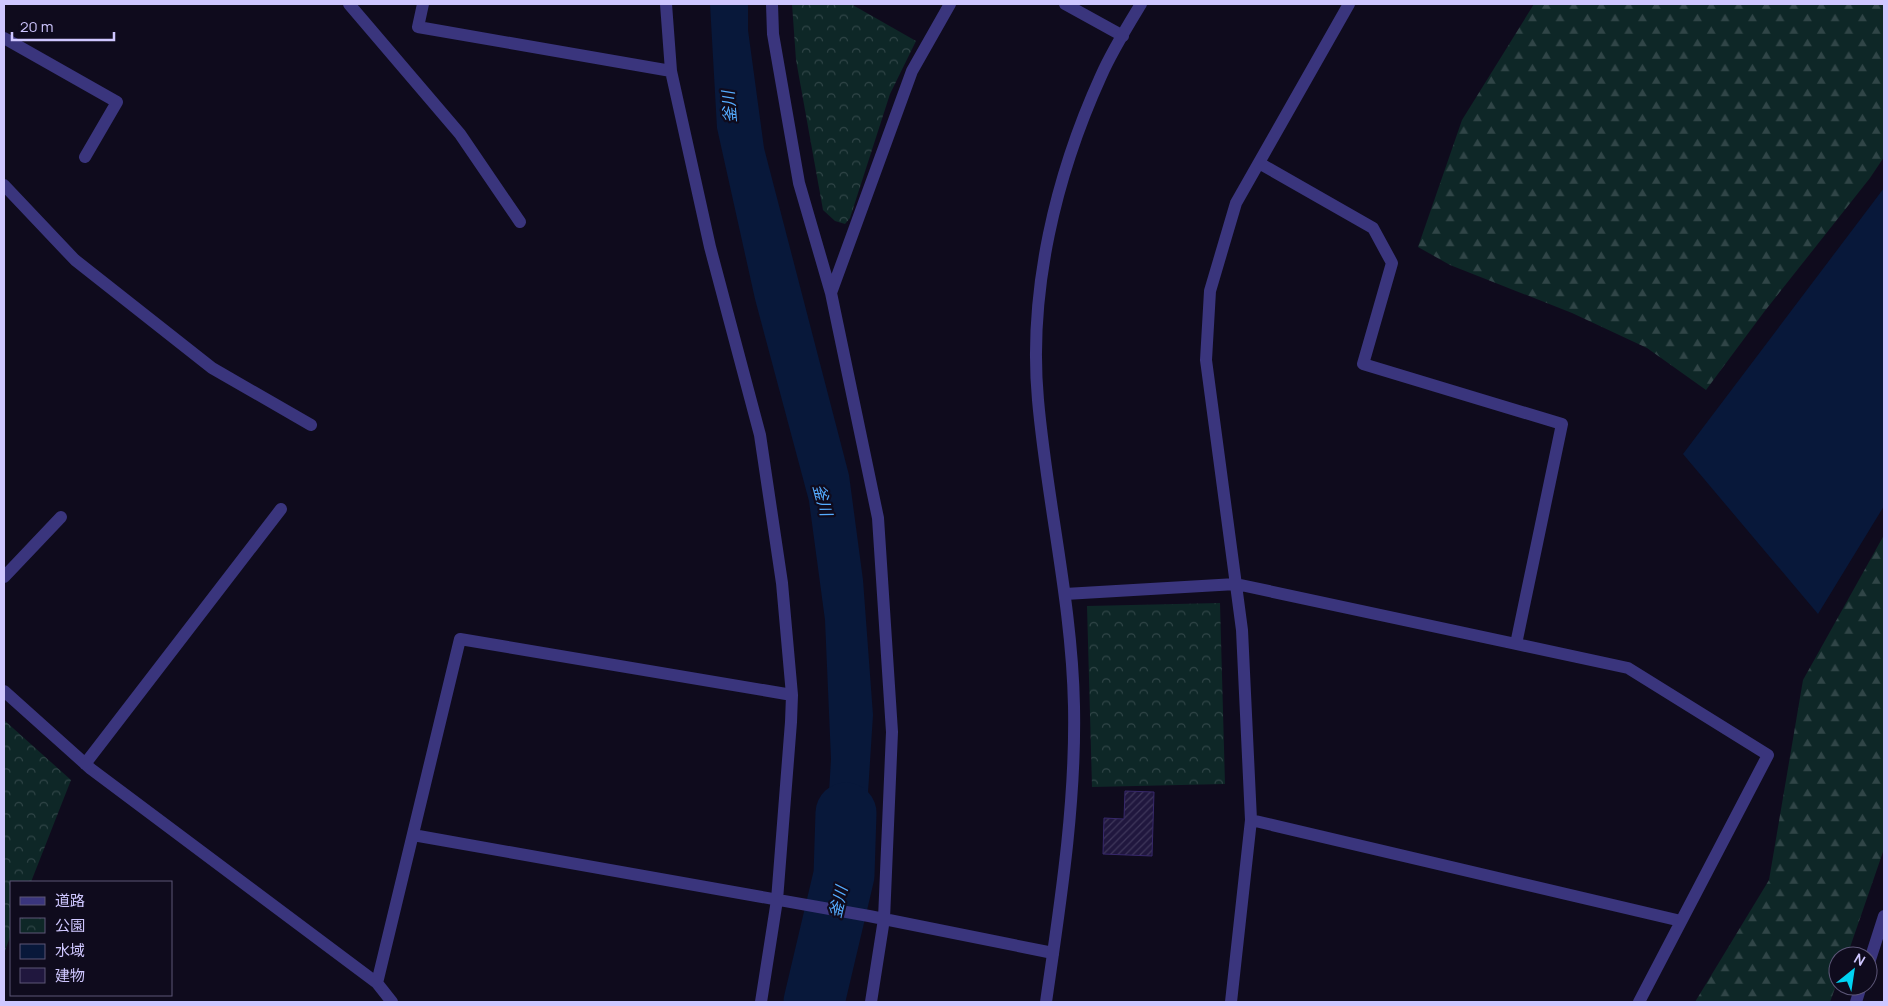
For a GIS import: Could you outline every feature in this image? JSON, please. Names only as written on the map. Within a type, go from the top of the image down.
[{"type":"street","points":[[349,4],[460,134],[520,222]]},
{"type":"street","points":[[423,4],[418,27],[671,71]]},
{"type":"street","points":[[666,4],[671,71],[710,247],[760,435],[782,583],[792,695],[777,900],[761,1002]]},
{"type":"street","points":[[772,4],[773,34],[799,182],[831,293],[878,518],[892,732],[884,919],[871,1002]]},
{"type":"street","points":[[831,293],[912,71],[950,4]]},
{"type":"street","points":[[1065,4],[1123,36]]},
{"type":"street","points":[[1046,1002],[1073,781],[1074,705],[1065,594],[1038,400],[1036,333],[1049,235],[1068,162],[1101,75],[1141,4]]},
{"type":"street","points":[[1231,1002],[1251,820],[1242,630],[1206,360],[1210,291],[1236,203],[1349,4]]},
{"type":"street","points":[[4,38],[117,102],[85,157]]},
{"type":"street","points":[[1259,163],[1373,228],[1392,264],[1363,364],[1562,424],[1516,644]]},
{"type":"street","points":[[4,185],[75,260],[212,368],[311,425]]},
{"type":"street","points":[[85,764],[281,510]]},
{"type":"street","points":[[4,577],[61,517]]},
{"type":"street","points":[[1065,594],[1236,584],[1628,668],[1768,755],[1639,1002]]},
{"type":"street","points":[[377,983],[460,639],[792,695]]},
{"type":"street","points":[[4,691],[85,764],[377,983],[392,1002]]},
{"type":"street","points":[[1251,820],[1681,921]]},
{"type":"street","points":[[413,835],[869,916],[1053,953]]},
{"type":"street","points":[[1874,946],[1884,916]]},
{"type":"green space","points":[[792,4],[851,4],[916,41],[890,94],[850,218],[845,224],[835,221],[823,210],[796,60]]},
{"type":"green space","points":[[1534,4],[1884,4],[1884,157],[1870,178],[1764,312],[1706,390],[1647,348],[1572,313],[1450,265],[1418,247],[1462,120]]},
{"type":"green space","points":[[1884,535],[1884,849],[1850,946],[1828,946],[1828,996],[1832,996],[1830,1002],[1695,1002],[1769,880],[1803,680]]},
{"type":"green space","points":[[1220,603],[1225,784],[1092,787],[1087,606]]},
{"type":"green space","points":[[4,720],[71,780],[31,881],[10,881],[10,937],[4,954]]},
{"type":"water","points":[[710,4],[748,4],[748,30],[764,148],[849,475],[863,580],[873,715],[861,902],[823,894],[831,759],[825,620],[809,501],[755,299],[717,128]]},
{"type":"water","points":[[1884,188],[1884,506],[1818,614],[1683,454]]},
{"type":"water","points":[[813,933],[855,943],[845,1002],[803,1002]]},
{"type":"building","points":[[1125,791],[1154,792],[1152,856],[1103,854],[1104,818],[1124,819]]},
{"type":"waterway","name":"釜川","points":[[814,1002],[844,875],[846,813]]}]
